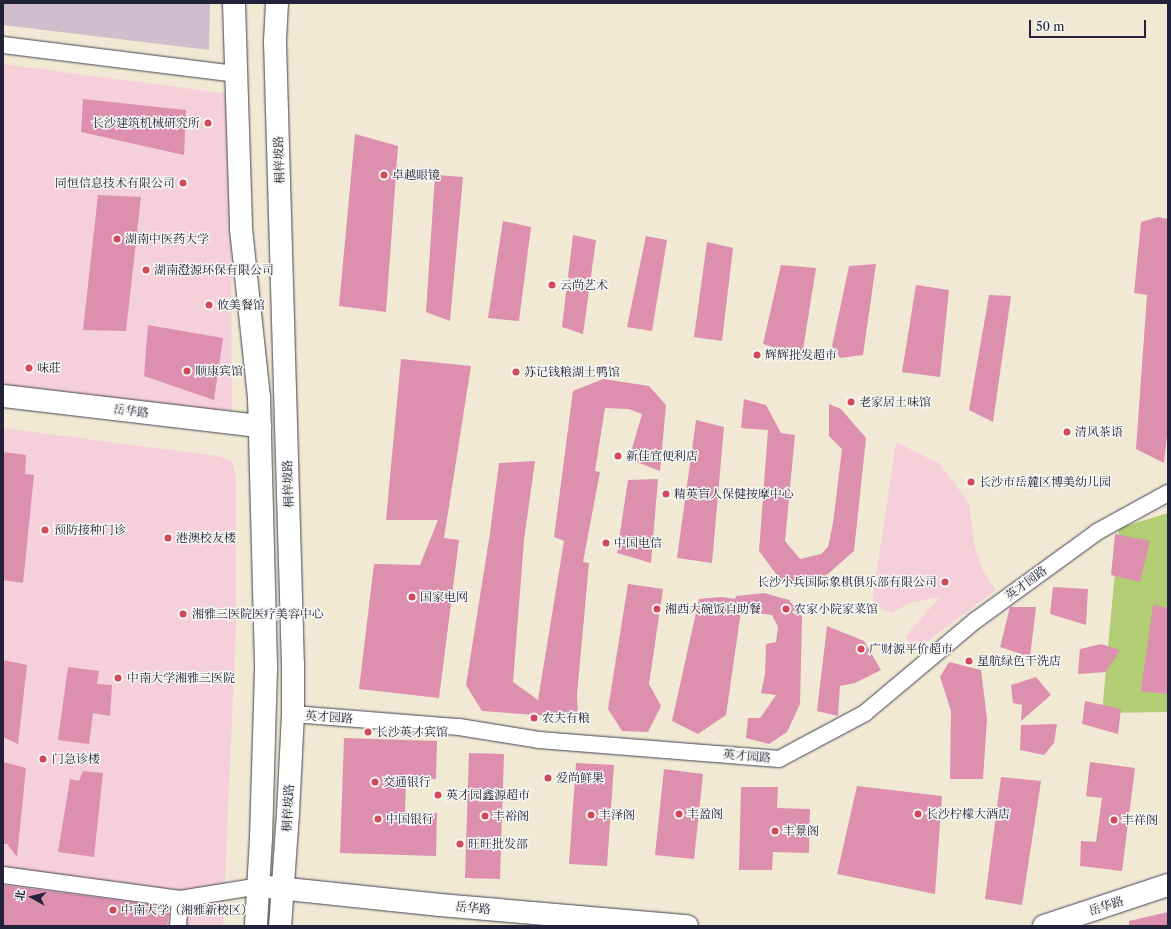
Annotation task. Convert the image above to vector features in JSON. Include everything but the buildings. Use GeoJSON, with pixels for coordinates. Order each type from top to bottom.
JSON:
{"type":"FeatureCollection","features":[{"type":"Feature","properties":{"kind":"main road"},"geometry":{"type":"LineString","coordinates":[[234,3],[241,229],[259,397],[266,670],[259,886],[256,926]]}},
{"type":"Feature","properties":{"kind":"main road"},"geometry":{"type":"LineString","coordinates":[[237,74],[240,3]]}},
{"type":"Feature","properties":{"kind":"main road","name":"桐梓坡路"},"geometry":{"type":"LineString","coordinates":[[274,3],[292,624],[293,714],[280,926]]}},
{"type":"Feature","properties":{"kind":"main road","name":"桐梓坡路"},"geometry":{"type":"LineString","coordinates":[[275,42],[277,3]]}},
{"type":"Feature","properties":{"kind":"main road","name":"岳华路"},"geometry":{"type":"LineString","coordinates":[[3,396],[260,426]]}},
{"type":"Feature","properties":{"kind":"main road","name":"岳华路"},"geometry":{"type":"LineString","coordinates":[[1044,926],[1168,885]]}},
{"type":"Feature","properties":{"kind":"main road","name":"岳华路"},"geometry":{"type":"LineString","coordinates":[[259,886],[440,905],[687,926]]}},
{"type":"Feature","properties":{"kind":"street"},"geometry":{"type":"LineString","coordinates":[[3,44],[237,74]]}},
{"type":"Feature","properties":{"kind":"street","name":"英才园路"},"geometry":{"type":"LineString","coordinates":[[293,714],[459,727],[539,740],[779,758],[865,713],[976,620],[1091,536],[1168,493]]}},
{"type":"Feature","properties":{"kind":"street"},"geometry":{"type":"LineString","coordinates":[[3,875],[180,899],[259,886]]}},
{"type":"Feature","properties":{"kind":"street"},"geometry":{"type":"LineString","coordinates":[[178,926],[180,899]]}},
{"type":"Feature","properties":{"kind":"shaded area"},"geometry":{"type":"Polygon","coordinates":[[[3,3],[210,3],[209,50],[3,25],[3,3]]]}},
{"type":"Feature","properties":{"kind":"shaded area","name":"湖南中医药大学"},"geometry":{"type":"Polygon","coordinates":[[[3,64],[230,94],[232,418],[3,385],[3,64]]]}},
{"type":"Feature","properties":{"kind":"shaded area","name":"中南大学湘雅三医院"},"geometry":{"type":"Polygon","coordinates":[[[3,428],[217,456],[226,458],[232,462],[236,478],[236,626],[223,926],[3,926],[3,428]]]}},
{"type":"Feature","properties":{"kind":"shaded area"},"geometry":{"type":"Polygon","coordinates":[[[896,442],[940,464],[969,503],[975,549],[983,571],[996,590],[914,651],[905,637],[940,597],[912,602],[891,613],[872,604],[896,442]]]}},
{"type":"Feature","properties":{"kind":"green space"},"geometry":{"type":"Polygon","coordinates":[[[1168,513],[1168,712],[1102,713],[1119,528],[1168,513]]]}},
{"type":"Feature","properties":{"kind":"place","name":"长沙建筑机械研究所"},"geometry":{"type":"Point","coordinates":[208,123]}},
{"type":"Feature","properties":{"kind":"place","name":"卓越眼镜"},"geometry":{"type":"Point","coordinates":[384,175]}},
{"type":"Feature","properties":{"kind":"place","name":"同恒信息技术有限公司"},"geometry":{"type":"Point","coordinates":[183,183]}},
{"type":"Feature","properties":{"kind":"place","name":"湖南中医药大学"},"geometry":{"type":"Point","coordinates":[117,239]}},
{"type":"Feature","properties":{"kind":"place","name":"湖南澄源环保有限公司"},"geometry":{"type":"Point","coordinates":[146,270]}},
{"type":"Feature","properties":{"kind":"place","name":"云尚艺术"},"geometry":{"type":"Point","coordinates":[552,285]}},
{"type":"Feature","properties":{"kind":"place","name":"攸美餐馆"},"geometry":{"type":"Point","coordinates":[209,305]}},
{"type":"Feature","properties":{"kind":"place","name":"辉辉批发超市"},"geometry":{"type":"Point","coordinates":[757,355]}},
{"type":"Feature","properties":{"kind":"place","name":"味莊"},"geometry":{"type":"Point","coordinates":[29,368]}},
{"type":"Feature","properties":{"kind":"place","name":"顺康宾馆"},"geometry":{"type":"Point","coordinates":[187,371]}},
{"type":"Feature","properties":{"kind":"place","name":"苏记钱粮湖土鸭馆"},"geometry":{"type":"Point","coordinates":[516,372]}},
{"type":"Feature","properties":{"kind":"place","name":"老家居土味馆"},"geometry":{"type":"Point","coordinates":[851,402]}},
{"type":"Feature","properties":{"kind":"place","name":"清风茶语"},"geometry":{"type":"Point","coordinates":[1067,432]}},
{"type":"Feature","properties":{"kind":"place","name":"新佳宜便利店"},"geometry":{"type":"Point","coordinates":[618,456]}},
{"type":"Feature","properties":{"kind":"place","name":"长沙市岳麓区博美幼儿园"},"geometry":{"type":"Point","coordinates":[971,482]}},
{"type":"Feature","properties":{"kind":"place","name":"精英盲人保健按摩中心"},"geometry":{"type":"Point","coordinates":[666,494]}},
{"type":"Feature","properties":{"kind":"place","name":"预防接种门诊"},"geometry":{"type":"Point","coordinates":[45,530]}},
{"type":"Feature","properties":{"kind":"place","name":"港澳校友楼"},"geometry":{"type":"Point","coordinates":[168,538]}},
{"type":"Feature","properties":{"kind":"place","name":"中国电信"},"geometry":{"type":"Point","coordinates":[606,543]}},
{"type":"Feature","properties":{"kind":"place","name":"长沙小兵国际象棋俱乐部有限公司"},"geometry":{"type":"Point","coordinates":[945,582]}},
{"type":"Feature","properties":{"kind":"place","name":"国家电网"},"geometry":{"type":"Point","coordinates":[412,597]}},
{"type":"Feature","properties":{"kind":"place","name":"湘西大碗饭自助餐"},"geometry":{"type":"Point","coordinates":[657,609]}},
{"type":"Feature","properties":{"kind":"place","name":"农家小院家菜馆"},"geometry":{"type":"Point","coordinates":[786,609]}},
{"type":"Feature","properties":{"kind":"place","name":"湘雅三医院医疗美容中心"},"geometry":{"type":"Point","coordinates":[183,614]}},
{"type":"Feature","properties":{"kind":"place","name":"广财源平价超市"},"geometry":{"type":"Point","coordinates":[861,649]}},
{"type":"Feature","properties":{"kind":"place","name":"星航绿色干洗店"},"geometry":{"type":"Point","coordinates":[969,661]}},
{"type":"Feature","properties":{"kind":"place","name":"中南大学湘雅三医院"},"geometry":{"type":"Point","coordinates":[118,678]}},
{"type":"Feature","properties":{"kind":"place","name":"农夫有粮"},"geometry":{"type":"Point","coordinates":[534,718]}},
{"type":"Feature","properties":{"kind":"place","name":"长沙英才宾馆"},"geometry":{"type":"Point","coordinates":[368,732]}},
{"type":"Feature","properties":{"kind":"place","name":"门急诊楼"},"geometry":{"type":"Point","coordinates":[43,759]}},
{"type":"Feature","properties":{"kind":"place","name":"爱尚鲜果"},"geometry":{"type":"Point","coordinates":[548,778]}},
{"type":"Feature","properties":{"kind":"place","name":"交通银行"},"geometry":{"type":"Point","coordinates":[375,782]}},
{"type":"Feature","properties":{"kind":"place","name":"英才园鑫源超市"},"geometry":{"type":"Point","coordinates":[438,795]}},
{"type":"Feature","properties":{"kind":"place","name":"丰盈阁"},"geometry":{"type":"Point","coordinates":[679,814]}},
{"type":"Feature","properties":{"kind":"place","name":"长沙柠檬大酒店"},"geometry":{"type":"Point","coordinates":[918,814]}},
{"type":"Feature","properties":{"kind":"place","name":"丰泽阁"},"geometry":{"type":"Point","coordinates":[591,815]}},
{"type":"Feature","properties":{"kind":"place","name":"丰裕阁"},"geometry":{"type":"Point","coordinates":[485,816]}},
{"type":"Feature","properties":{"kind":"place","name":"中国银行"},"geometry":{"type":"Point","coordinates":[378,819]}},
{"type":"Feature","properties":{"kind":"place","name":"丰祥阁"},"geometry":{"type":"Point","coordinates":[1114,820]}},
{"type":"Feature","properties":{"kind":"place","name":"丰景阁"},"geometry":{"type":"Point","coordinates":[775,831]}},
{"type":"Feature","properties":{"kind":"place","name":"旺旺批发部"},"geometry":{"type":"Point","coordinates":[460,844]}},
{"type":"Feature","properties":{"kind":"place","name":"中南大学（湘雅新校区）"},"geometry":{"type":"Point","coordinates":[113,910]}}]}
